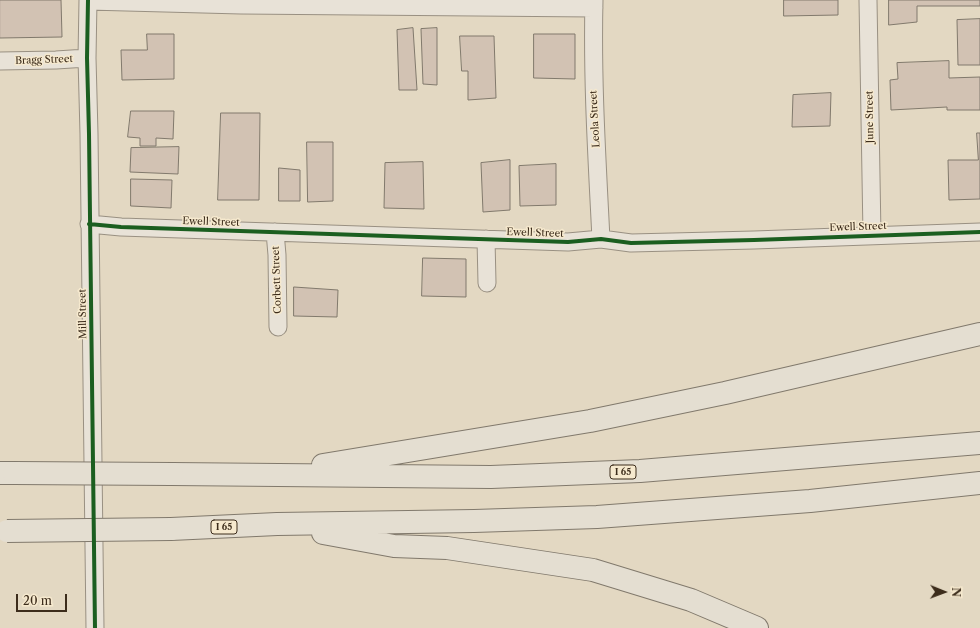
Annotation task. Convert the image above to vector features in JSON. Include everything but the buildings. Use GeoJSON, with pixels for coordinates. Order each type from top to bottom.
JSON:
{"type":"FeatureCollection","features":[{"type":"Feature","properties":{"kind":"highway"},"geometry":{"type":"LineString","coordinates":[[265,475],[590,421],[725,393],[980,334]]}},
{"type":"Feature","properties":{"kind":"highway","name":"I 65"},"geometry":{"type":"LineString","coordinates":[[7,473],[491,477],[640,471],[980,442]]}},
{"type":"Feature","properties":{"kind":"highway","name":"I 65"},"geometry":{"type":"LineString","coordinates":[[4,531],[171,529],[277,524],[474,521],[597,517],[810,501],[980,483]]}},
{"type":"Feature","properties":{"kind":"highway"},"geometry":{"type":"LineString","coordinates":[[277,524],[394,546],[447,548],[593,570],[691,600],[757,628]]}},
{"type":"Feature","properties":{"kind":"street","name":"June Street"},"geometry":{"type":"LineString","coordinates":[[868,0],[872,235]]}},
{"type":"Feature","properties":{"kind":"street"},"geometry":{"type":"LineString","coordinates":[[88,1],[241,5],[594,4]]}},
{"type":"Feature","properties":{"kind":"street","name":"Mill Street"},"geometry":{"type":"LineString","coordinates":[[88,1],[87,58],[95,628]]}},
{"type":"Feature","properties":{"kind":"street","name":"Leola Street"},"geometry":{"type":"LineString","coordinates":[[594,4],[594,94],[601,239]]}},
{"type":"Feature","properties":{"kind":"street","name":"Bragg Street"},"geometry":{"type":"LineString","coordinates":[[0,61],[87,58]]}},
{"type":"Feature","properties":{"kind":"street","name":"Ewell Street"},"geometry":{"type":"LineString","coordinates":[[89,224],[121,227],[486,240],[568,242],[601,239],[630,243],[980,232]]}},
{"type":"Feature","properties":{"kind":"street","name":"Corbett Street"},"geometry":{"type":"LineString","coordinates":[[275,232],[277,255],[278,327]]}},
{"type":"Feature","properties":{"kind":"street"},"geometry":{"type":"LineString","coordinates":[[486,240],[487,283]]}},
{"type":"Feature","properties":{"kind":"cycle path"},"geometry":{"type":"LineString","coordinates":[[88,0],[87,58],[95,628]]}},
{"type":"Feature","properties":{"kind":"cycle path"},"geometry":{"type":"LineString","coordinates":[[89,224],[121,227],[568,242],[601,239],[631,243],[980,232]]}}]}
